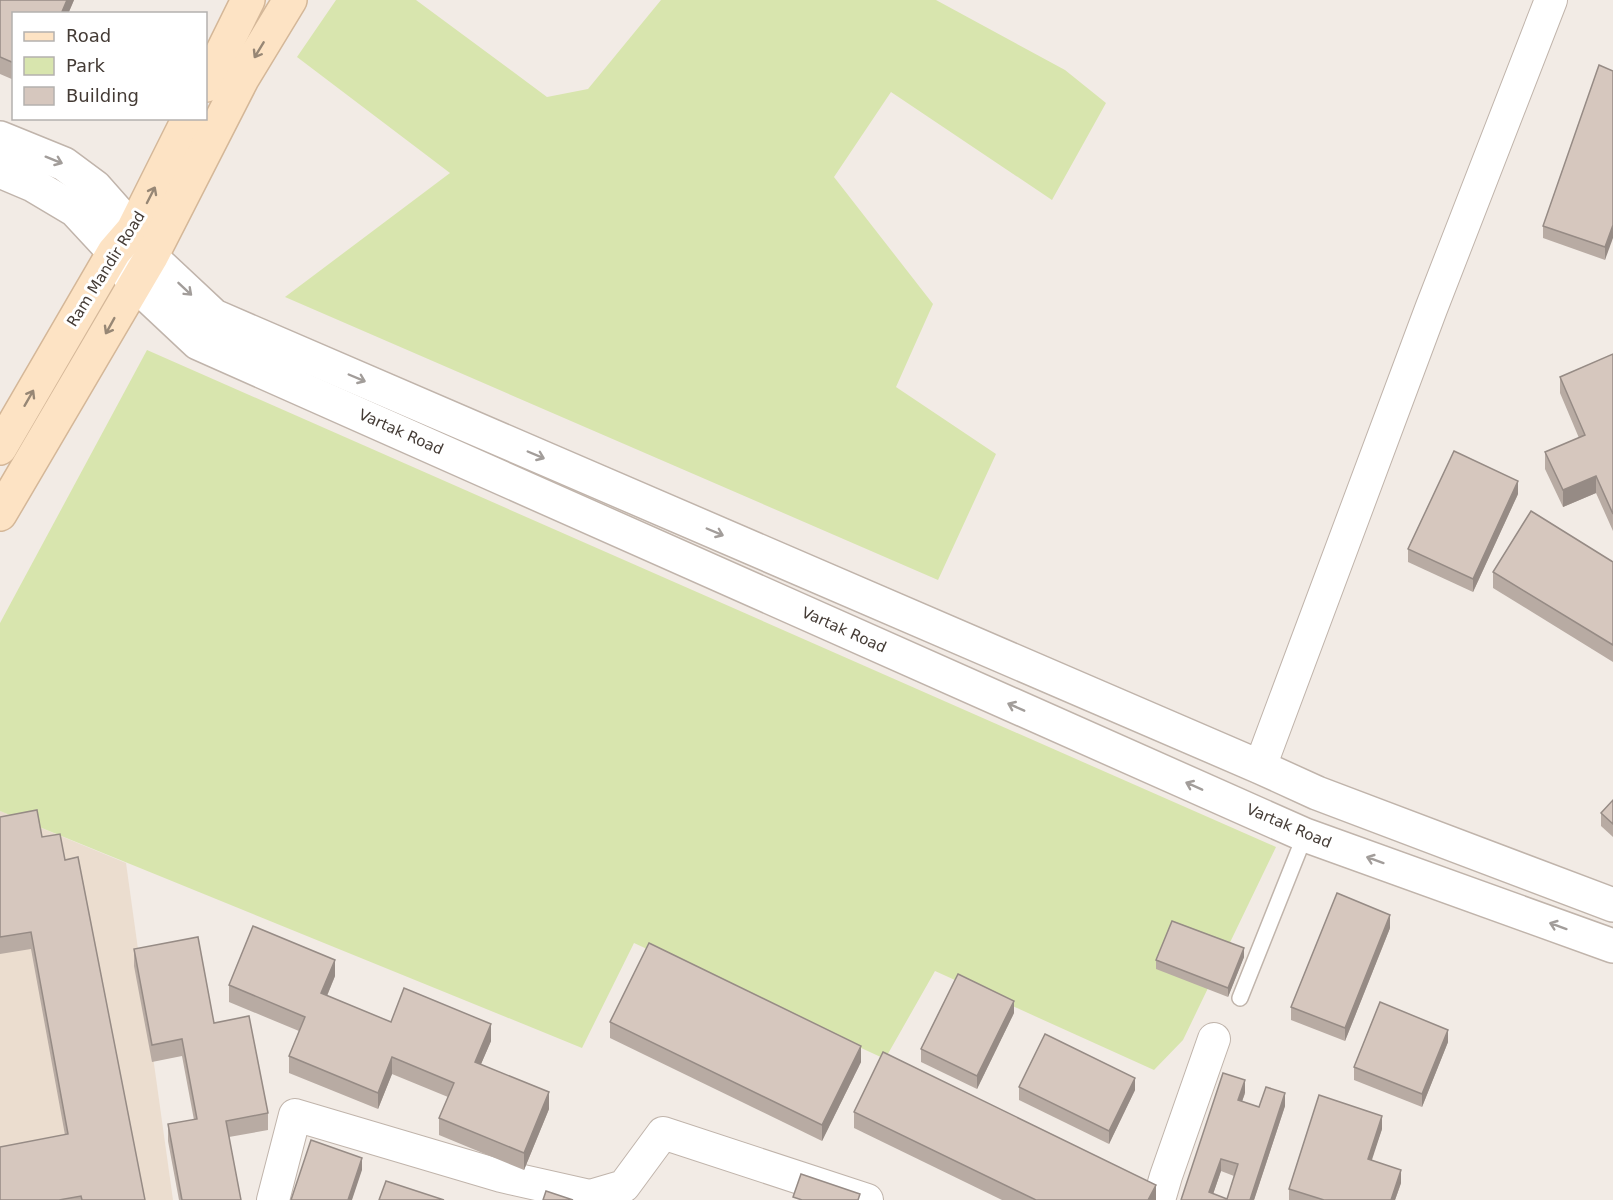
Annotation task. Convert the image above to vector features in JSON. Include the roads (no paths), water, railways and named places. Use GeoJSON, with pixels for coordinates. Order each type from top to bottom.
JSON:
{"type":"FeatureCollection","features":[{"type":"Feature","properties":{"kind":"main road"},"geometry":{"type":"LineString","coordinates":[[207,84],[248,0]]}},
{"type":"Feature","properties":{"kind":"main road"},"geometry":{"type":"LineString","coordinates":[[0,514],[81,379],[142,270],[242,79],[290,0]]}},
{"type":"Feature","properties":{"kind":"main road","name":"Ram Mandir Road"},"geometry":{"type":"LineString","coordinates":[[0,448],[124,241],[188,120]]}},
{"type":"Feature","properties":{"kind":"street"},"geometry":{"type":"LineString","coordinates":[[1260,767],[1431,309],[1551,0]]}},
{"type":"Feature","properties":{"kind":"street"},"geometry":{"type":"LineString","coordinates":[[0,138],[64,164],[95,187],[124,241]]}},
{"type":"Feature","properties":{"kind":"street"},"geometry":{"type":"LineString","coordinates":[[0,171],[33,185],[124,241]]}},
{"type":"Feature","properties":{"kind":"street","name":"Vartak Road"},"geometry":{"type":"LineString","coordinates":[[124,241],[142,270],[198,343],[1305,835],[1613,946]]}},
{"type":"Feature","properties":{"kind":"street","name":"Vartak Road"},"geometry":{"type":"LineString","coordinates":[[142,270],[214,316],[1317,793],[1613,905]]}},
{"type":"Feature","properties":{"kind":"street"},"geometry":{"type":"LineString","coordinates":[[1159,1200],[1214,1039]]}},
{"type":"Feature","properties":{"kind":"street"},"geometry":{"type":"LineString","coordinates":[[273,1200],[296,1115],[501,1176],[590,1196],[624,1186],[663,1133],[867,1200]]}},
{"type":"Feature","properties":{"kind":"lane"},"geometry":{"type":"LineString","coordinates":[[1240,998],[1305,835]]}}]}
